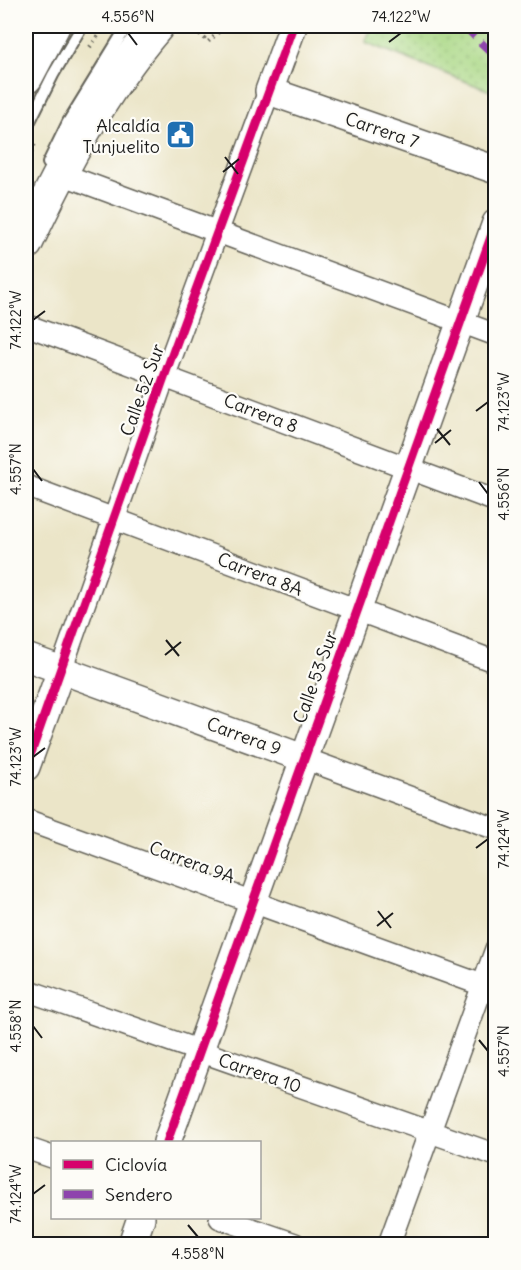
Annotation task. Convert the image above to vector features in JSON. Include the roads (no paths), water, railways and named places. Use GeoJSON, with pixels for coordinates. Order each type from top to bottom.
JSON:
{"type":"FeatureCollection","features":[{"type":"Feature","properties":{"kind":"main road"},"geometry":{"type":"LineString","coordinates":[[26,77],[53,26]]}},
{"type":"Feature","properties":{"kind":"main road"},"geometry":{"type":"LineString","coordinates":[[26,243],[52,172],[122,71],[157,26]]}},
{"type":"Feature","properties":{"kind":"street","name":"Calle 52 Sur"},"geometry":{"type":"LineString","coordinates":[[26,767],[164,377],[293,26]]}},
{"type":"Feature","properties":{"kind":"street","name":"Carrera 7"},"geometry":{"type":"LineString","coordinates":[[269,91],[495,170]]}},
{"type":"Feature","properties":{"kind":"street"},"geometry":{"type":"LineString","coordinates":[[52,172],[495,335]]}},
{"type":"Feature","properties":{"kind":"street","name":"Calle 53 Sur"},"geometry":{"type":"LineString","coordinates":[[168,1141],[495,223]]}},
{"type":"Feature","properties":{"kind":"street","name":"Carrera 8"},"geometry":{"type":"LineString","coordinates":[[26,326],[495,501]]}},
{"type":"Feature","properties":{"kind":"street","name":"Carrera 8A"},"geometry":{"type":"LineString","coordinates":[[26,486],[495,662]]}},
{"type":"Feature","properties":{"kind":"street","name":"Carrera 9"},"geometry":{"type":"LineString","coordinates":[[26,657],[495,829]]}},
{"type":"Feature","properties":{"kind":"street","name":"Carrera 9A"},"geometry":{"type":"LineString","coordinates":[[26,820],[489,987]]}},
{"type":"Feature","properties":{"kind":"street"},"geometry":{"type":"LineString","coordinates":[[388,1245],[429,1132],[489,987],[495,949]]}},
{"type":"Feature","properties":{"kind":"street","name":"Carrera 10"},"geometry":{"type":"LineString","coordinates":[[26,990],[495,1155]]}},
{"type":"Feature","properties":{"kind":"street"},"geometry":{"type":"LineString","coordinates":[[26,1148],[51,1158]]}},
{"type":"Feature","properties":{"kind":"street"},"geometry":{"type":"LineString","coordinates":[[132,1245],[141,1219]]}},
{"type":"Feature","properties":{"kind":"street"},"geometry":{"type":"LineString","coordinates":[[223,1219],[295,1245]]}},
{"type":"Feature","properties":{"kind":"lane"},"geometry":{"type":"LineString","coordinates":[[26,129],[62,59],[82,26]]}},
{"type":"Feature","properties":{"kind":"lane"},"geometry":{"type":"LineString","coordinates":[[52,172],[68,122],[127,26]]}},
{"type":"Feature","properties":{"kind":"place","name":"Alcaldía Tunjuelito"},"geometry":{"type":"Point","coordinates":[181,135]}}]}
